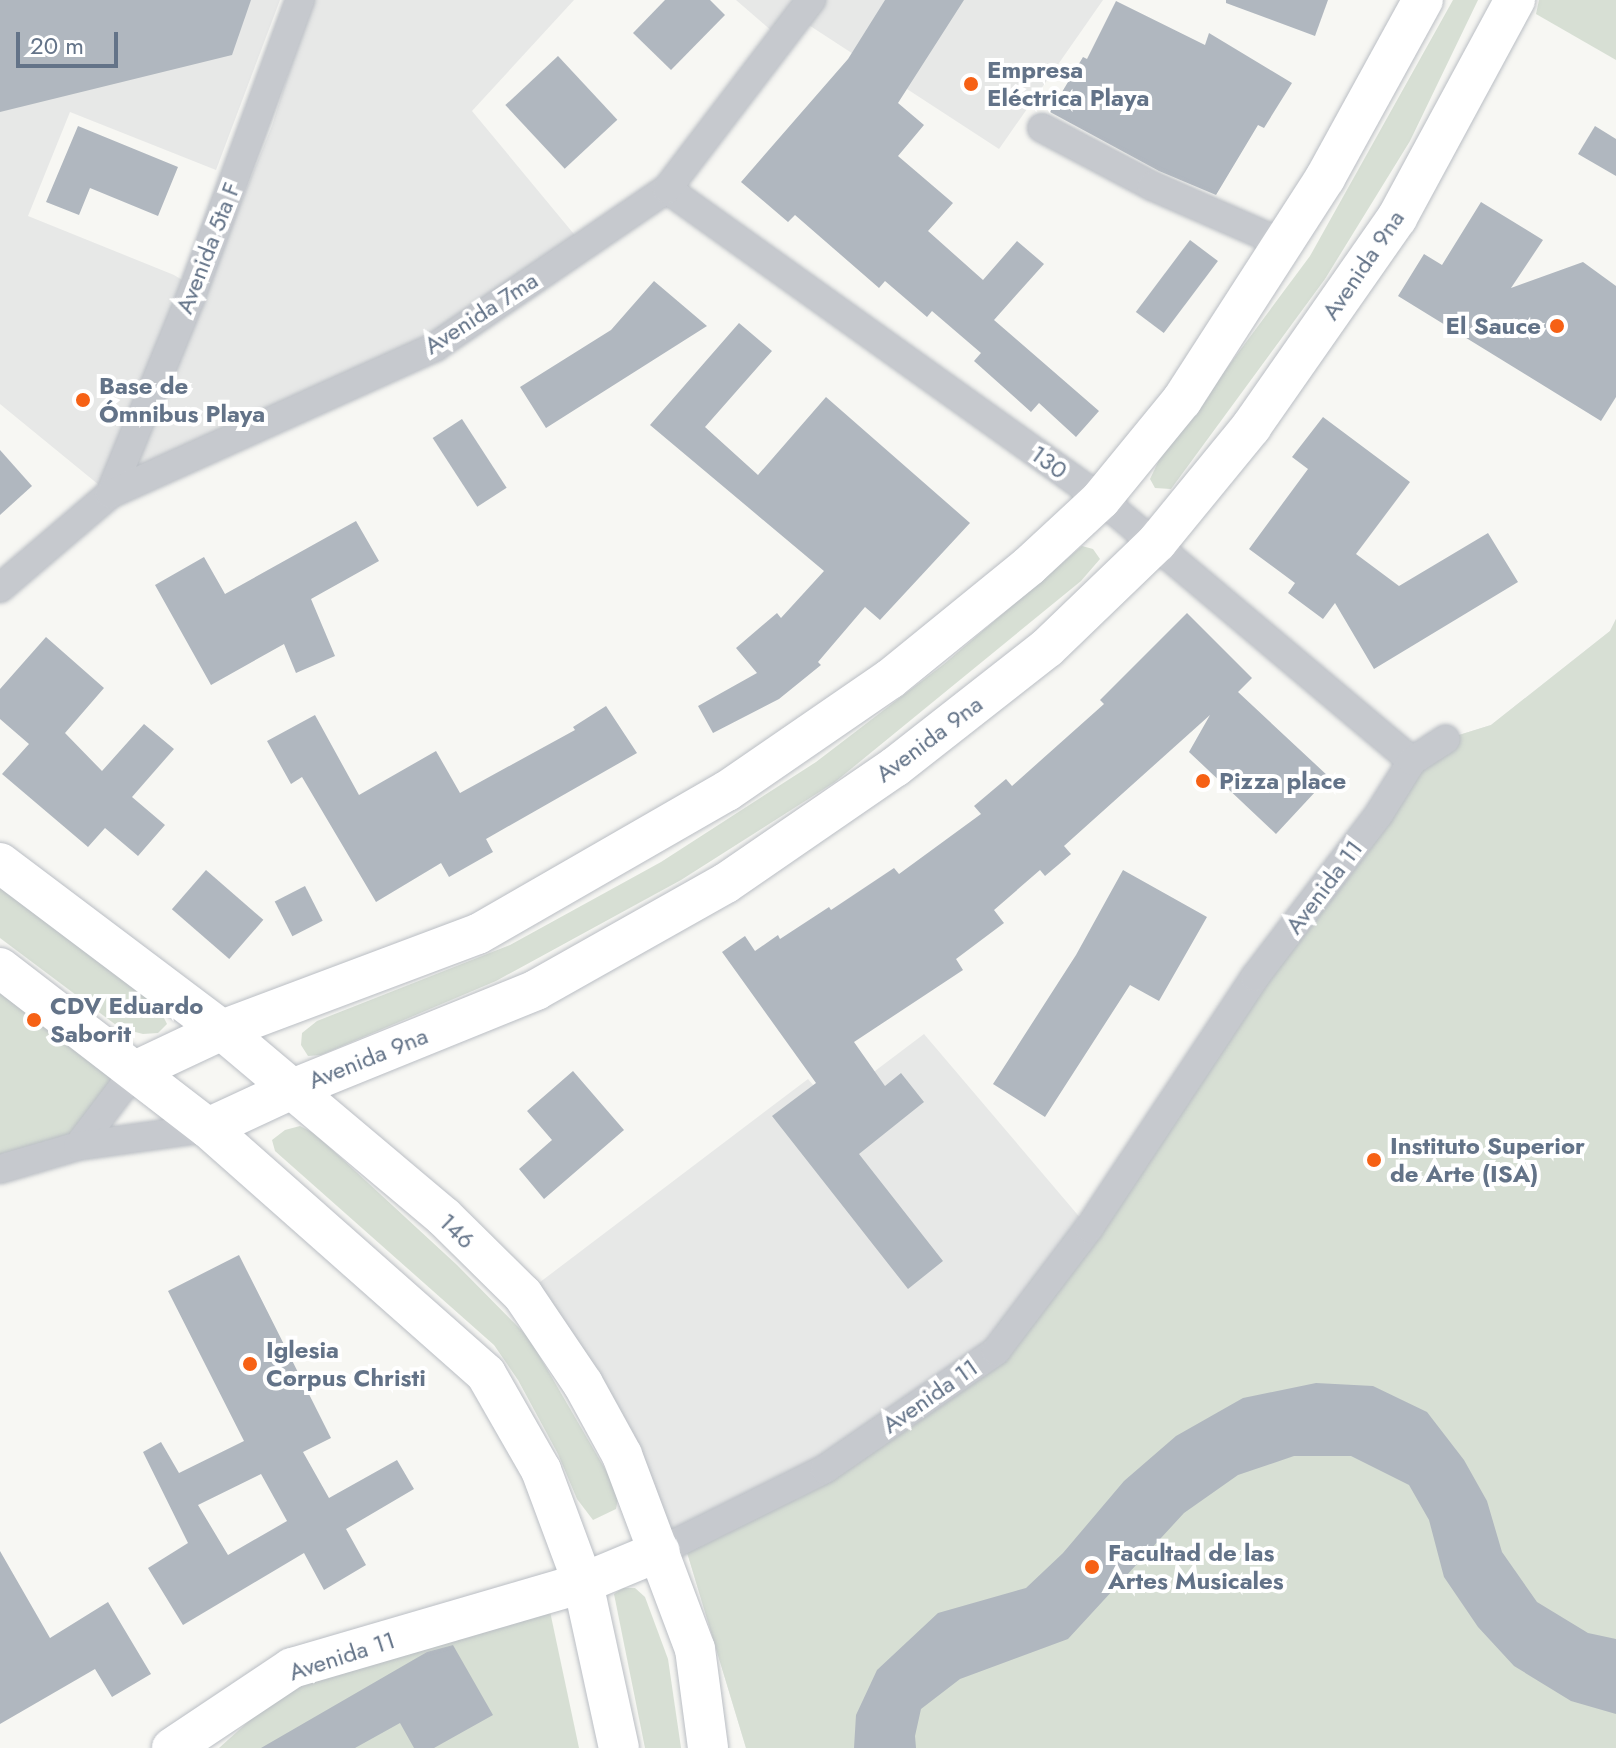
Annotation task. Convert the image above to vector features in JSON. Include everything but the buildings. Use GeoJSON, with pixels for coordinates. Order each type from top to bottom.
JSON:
{"type":"FeatureCollection","features":[{"type":"Feature","properties":{"kind":"main road"},"geometry":{"type":"LineString","coordinates":[[135,1071],[222,1030],[478,934],[727,791],[890,679],[1029,566],[1101,499],[1182,400],[1325,178],[1423,0]]}},
{"type":"Feature","properties":{"kind":"main road","name":"Avenida 9na"},"geometry":{"type":"LineString","coordinates":[[208,1128],[290,1090],[536,990],[726,883],[895,767],[1024,666],[1157,542],[1251,427],[1397,218],[1515,0]]}},
{"type":"Feature","properties":{"kind":"main road","name":"146"},"geometry":{"type":"LineString","coordinates":[[0,863],[222,1030],[444,1217],[523,1295],[583,1384],[622,1455],[695,1649],[708,1748]]}},
{"type":"Feature","properties":{"kind":"main road"},"geometry":{"type":"LineString","coordinates":[[0,968],[208,1128],[486,1374],[541,1470],[583,1583],[619,1748]]}},
{"type":"Feature","properties":{"kind":"main road","name":"Avenida 11"},"geometry":{"type":"LineString","coordinates":[[172,1748],[292,1668],[583,1583],[660,1551]]}},
{"type":"Feature","properties":{"kind":"street","name":"Avenida 5ta F"},"geometry":{"type":"LineString","coordinates":[[110,494],[190,299],[300,0]]}},
{"type":"Feature","properties":{"kind":"street","name":"Avenida 7ma"},"geometry":{"type":"LineString","coordinates":[[0,588],[110,494],[435,347],[667,189],[811,0]]}},
{"type":"Feature","properties":{"kind":"street"},"geometry":{"type":"LineString","coordinates":[[1042,128],[1152,186],[1282,243]]}},
{"type":"Feature","properties":{"kind":"street","name":"130"},"geometry":{"type":"LineString","coordinates":[[667,189],[1101,499],[1157,542],[1412,761]]}},
{"type":"Feature","properties":{"kind":"street","name":"Avenida 11"},"geometry":{"type":"LineString","coordinates":[[660,1551],[825,1469],[996,1351],[1089,1228],[1255,977],[1379,814],[1412,761],[1446,739]]}},
{"type":"Feature","properties":{"kind":"street"},"geometry":{"type":"LineString","coordinates":[[78,1146],[135,1071]]}},
{"type":"Feature","properties":{"kind":"street","name":"Avenida 9na"},"geometry":{"type":"LineString","coordinates":[[0,1169],[78,1146],[208,1128]]}},
{"type":"Feature","properties":{"kind":"shaded area"},"geometry":{"type":"Polygon","coordinates":[[[0,0],[280,0],[216,170],[70,112],[28,216],[174,275],[204,293],[272,126],[311,0],[574,0],[472,111],[583,245],[435,347],[110,494],[0,404],[0,0]]]}},
{"type":"Feature","properties":{"kind":"shaded area","name":"Empresa Eléctrica Playa"},"geometry":{"type":"Polygon","coordinates":[[[736,0],[1103,0],[999,149],[798,18],[781,39],[736,0]]]}},
{"type":"Feature","properties":{"kind":"shaded area"},"geometry":{"type":"Polygon","coordinates":[[[1453,0],[1478,0],[1410,141],[1325,279],[1171,489],[1155,488],[1150,479],[1160,458],[1310,256],[1453,0]]]}},
{"type":"Feature","properties":{"kind":"shaded area"},"geometry":{"type":"Polygon","coordinates":[[[1539,0],[1616,0],[1616,60],[1536,14],[1539,0]]]}},
{"type":"Feature","properties":{"kind":"shaded area"},"geometry":{"type":"Polygon","coordinates":[[[1082,546],[1093,549],[1100,559],[1081,581],[835,782],[681,880],[496,981],[321,1055],[308,1056],[301,1045],[302,1033],[317,1021],[510,945],[661,862],[816,762],[944,664],[1082,546]]]}},
{"type":"Feature","properties":{"kind":"shaded area","name":"Instituto Superior de Arte (ISA)"},"geometry":{"type":"Polygon","coordinates":[[[1616,619],[1616,1748],[746,1748],[686,1549],[660,1551],[523,1295],[808,1079],[830,1105],[924,1034],[1088,1227],[1446,739],[1491,725],[1610,631],[1616,619]]]}},
{"type":"Feature","properties":{"kind":"shaded area","name":"Instituto Superior de Arte (ISA)"},"geometry":{"type":"Polygon","coordinates":[[[1616,619],[1616,1748],[746,1748],[686,1549],[996,1351],[1177,1092],[1446,739],[1491,725],[1610,631],[1616,619]]]}},
{"type":"Feature","properties":{"kind":"shaded area"},"geometry":{"type":"Polygon","coordinates":[[[0,887],[158,1006],[167,1024],[158,1033],[143,1034],[120,1028],[0,938],[0,887]]]}},
{"type":"Feature","properties":{"kind":"shaded area","name":"CDV Eduardo Saborit"},"geometry":{"type":"Polygon","coordinates":[[[0,968],[135,1071],[78,1146],[0,1169],[0,968]]]}},
{"type":"Feature","properties":{"kind":"shaded area"},"geometry":{"type":"Polygon","coordinates":[[[300,1126],[314,1133],[457,1265],[529,1338],[619,1493],[616,1509],[593,1520],[577,1499],[558,1454],[518,1380],[494,1345],[275,1151],[272,1140],[285,1130],[300,1126]]]}},
{"type":"Feature","properties":{"kind":"shaded area"},"geometry":{"type":"Polygon","coordinates":[[[623,1588],[635,1588],[645,1597],[668,1659],[681,1748],[645,1748],[614,1594],[623,1588]]]}},
{"type":"Feature","properties":{"kind":"shaded area"},"geometry":{"type":"Polygon","coordinates":[[[548,1602],[579,1748],[219,1748],[287,1687],[548,1602]]]}},
{"type":"Feature","properties":{"kind":"place","name":"Empresa Eléctrica Playa"},"geometry":{"type":"Point","coordinates":[971,84]}},
{"type":"Feature","properties":{"kind":"place","name":"El Sauce"},"geometry":{"type":"Point","coordinates":[1557,326]}},
{"type":"Feature","properties":{"kind":"place","name":"Base de Ómnibus Playa"},"geometry":{"type":"Point","coordinates":[83,400]}},
{"type":"Feature","properties":{"kind":"place","name":"Pizza place"},"geometry":{"type":"Point","coordinates":[1203,781]}},
{"type":"Feature","properties":{"kind":"place","name":"CDV Eduardo Saborit"},"geometry":{"type":"Point","coordinates":[34,1020]}},
{"type":"Feature","properties":{"kind":"place","name":"Instituto Superior de Arte (ISA)"},"geometry":{"type":"Point","coordinates":[1374,1160]}},
{"type":"Feature","properties":{"kind":"place","name":"Iglesia Corpus Christi"},"geometry":{"type":"Point","coordinates":[250,1364]}},
{"type":"Feature","properties":{"kind":"place","name":"Facultad de las Artes Musicales"},"geometry":{"type":"Point","coordinates":[1092,1567]}}]}
